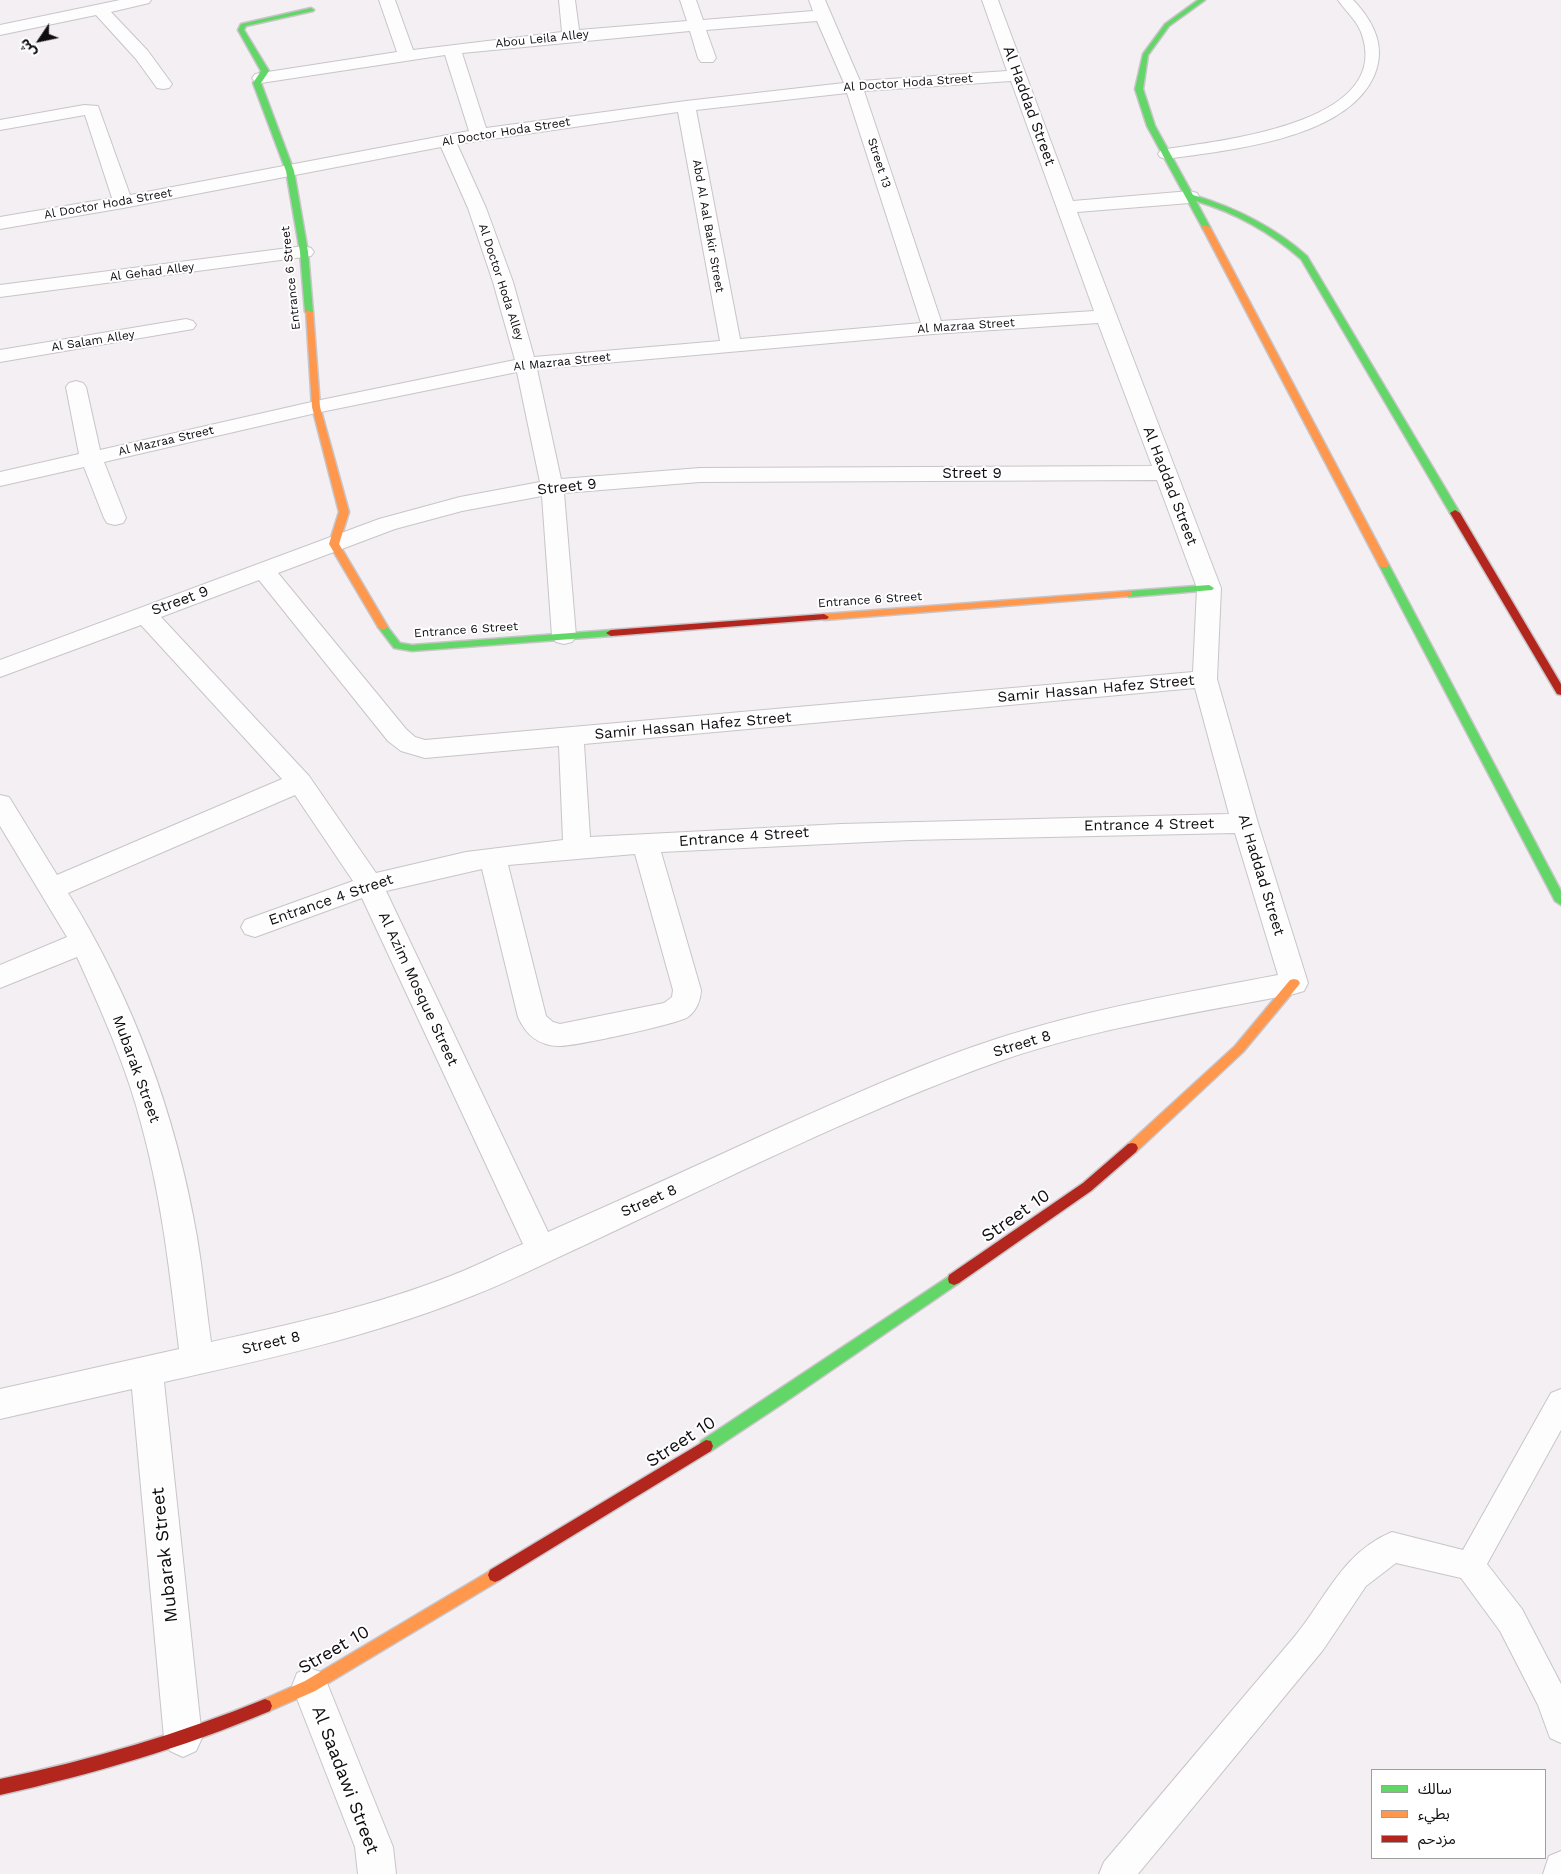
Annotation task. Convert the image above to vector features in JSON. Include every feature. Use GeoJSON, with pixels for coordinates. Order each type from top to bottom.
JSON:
{"type":"FeatureCollection","features":[{"type":"Feature","properties":{"kind":"street"},"geometry":{"type":"LineString","coordinates":[[58,0],[72,15]]}},
{"type":"Feature","properties":{"kind":"street"},"geometry":{"type":"LineString","coordinates":[[0,30],[143,0]]}},
{"type":"Feature","properties":{"kind":"street"},"geometry":{"type":"LineString","coordinates":[[388,0],[407,56]]}},
{"type":"Feature","properties":{"kind":"street"},"geometry":{"type":"LineString","coordinates":[[567,0],[571,36]]}},
{"type":"Feature","properties":{"kind":"street"},"geometry":{"type":"LineString","coordinates":[[688,0],[707,58]]}},
{"type":"Feature","properties":{"kind":"street","name":"Al Haddad Street"},"geometry":{"type":"LineString","coordinates":[[990,0],[1164,472],[1209,588],[1205,679],[1245,823],[1294,983]]}},
{"type":"Feature","properties":{"kind":"street"},"geometry":{"type":"LineString","coordinates":[[1202,0],[1167,25],[1145,55],[1139,89],[1151,126],[1561,901]]}},
{"type":"Feature","properties":{"kind":"street","name":"Abou Leila Alley"},"geometry":{"type":"LineString","coordinates":[[261,78],[452,49],[696,24],[820,8]]}},
{"type":"Feature","properties":{"kind":"street","name":"Street 13"},"geometry":{"type":"LineString","coordinates":[[820,8],[854,87],[933,328]]}},
{"type":"Feature","properties":{"kind":"street"},"geometry":{"type":"LineString","coordinates":[[100,9],[142,54],[164,84]]}},
{"type":"Feature","properties":{"kind":"street","name":"Entrance 6 Street"},"geometry":{"type":"LineString","coordinates":[[311,10],[240,27],[265,71],[257,83],[290,171],[304,252],[316,406],[344,512],[342,526],[336,535],[334,544],[389,637],[397,646],[412,648],[1209,588]]}},
{"type":"Feature","properties":{"kind":"street"},"geometry":{"type":"LineString","coordinates":[[452,49],[479,134]]}},
{"type":"Feature","properties":{"kind":"street","name":"Al Doctor Hoda Street"},"geometry":{"type":"LineString","coordinates":[[0,223],[290,171],[479,134],[686,106],[854,87],[1018,75]]}},
{"type":"Feature","properties":{"kind":"street","name":"Abd Al Aal Bakir Street"},"geometry":{"type":"LineString","coordinates":[[686,106],[731,346]]}},
{"type":"Feature","properties":{"kind":"street"},"geometry":{"type":"LineString","coordinates":[[0,125],[92,110],[123,202]]}},
{"type":"Feature","properties":{"kind":"street","name":"Al Doctor Hoda Alley"},"geometry":{"type":"LineString","coordinates":[[447,141],[477,208],[503,282],[526,364],[552,488],[564,636]]}},
{"type":"Feature","properties":{"kind":"street"},"geometry":{"type":"LineString","coordinates":[[1066,207],[1190,197],[1222,206],[1258,221],[1276,232],[1304,258],[1561,692]]}},
{"type":"Feature","properties":{"kind":"street","name":"Al Gehad Alley"},"geometry":{"type":"LineString","coordinates":[[0,291],[304,252]]}},
{"type":"Feature","properties":{"kind":"street","name":"Al Mazraa Street"},"geometry":{"type":"LineString","coordinates":[[0,479],[316,406],[526,364],[933,328],[1106,316]]}},
{"type":"Feature","properties":{"kind":"street","name":"Al Salam Alley"},"geometry":{"type":"LineString","coordinates":[[0,356],[186,325]]}},
{"type":"Feature","properties":{"kind":"street"},"geometry":{"type":"LineString","coordinates":[[76,387],[91,458],[115,518]]}},
{"type":"Feature","properties":{"kind":"street","name":"Street 9"},"geometry":{"type":"LineString","coordinates":[[0,669],[387,524],[460,504],[552,488],[700,476],[1164,472]]}},
{"type":"Feature","properties":{"kind":"street","name":"Samir Hassan Hafez Street"},"geometry":{"type":"LineString","coordinates":[[263,570],[404,742],[425,749],[1205,679]]}},
{"type":"Feature","properties":{"kind":"street","name":"Al Azim Mosque Street"},"geometry":{"type":"LineString","coordinates":[[144,614],[300,782],[350,853],[369,884],[540,1250]]}},
{"type":"Feature","properties":{"kind":"street"},"geometry":{"type":"LineString","coordinates":[[571,737],[577,848]]}},
{"type":"Feature","properties":{"kind":"street"},"geometry":{"type":"LineString","coordinates":[[53,888],[300,782]]}},
{"type":"Feature","properties":{"kind":"street","name":"Mubarak Street"},"geometry":{"type":"LineString","coordinates":[[0,804],[53,888],[84,942],[124,1029],[157,1127],[181,1236],[197,1360]]}},
{"type":"Feature","properties":{"kind":"street","name":"Entrance 4 Street"},"geometry":{"type":"LineString","coordinates":[[255,927],[369,884],[433,868],[493,858],[577,848],[840,832],[1245,823]]}},
{"type":"Feature","properties":{"kind":"street"},"geometry":{"type":"LineString","coordinates":[[493,858],[535,1025],[542,1030],[560,1035],[670,1013],[684,1004],[687,990],[645,844]]}},
{"type":"Feature","properties":{"kind":"street"},"geometry":{"type":"LineString","coordinates":[[0,977],[84,942]]}},
{"type":"Feature","properties":{"kind":"street","name":"Street 8"},"geometry":{"type":"LineString","coordinates":[[0,1404],[287,1340],[376,1316],[462,1286],[853,1108],[926,1077],[999,1050],[1073,1029],[1148,1011],[1294,983]]}},
{"type":"Feature","properties":{"kind":"street","name":"Street 10"},"geometry":{"type":"LineString","coordinates":[[0,1787],[143,1751],[226,1724],[310,1686],[665,1474],[780,1398],[1087,1187],[1179,1106],[1239,1049],[1294,983]]}},
{"type":"Feature","properties":{"kind":"street","name":"Mubarak Street"},"geometry":{"type":"LineString","coordinates":[[147,1371],[183,1738]]}},
{"type":"Feature","properties":{"kind":"street","name":"Al Saadawi Street"},"geometry":{"type":"LineString","coordinates":[[310,1686],[374,1847],[377,1874]]}},
{"type":"Feature","properties":{"kind":"lane"},"geometry":{"type":"LineString","coordinates":[[1166,154],[1259,139],[1286,132],[1318,119],[1348,100],[1361,87],[1370,72],[1373,56],[1372,40],[1365,24],[1345,0]]}},
{"type":"Feature","properties":{"kind":"lane"},"geometry":{"type":"LineString","coordinates":[[1470,1566],[1561,1402]]}},
{"type":"Feature","properties":{"kind":"lane"},"geometry":{"type":"LineString","coordinates":[[1116,1874],[1312,1639],[1355,1576],[1392,1547],[1470,1566],[1511,1620],[1552,1699],[1561,1727]]}},
{"type":"Feature","properties":{"kind":"lane"},"geometry":{"type":"LineString","coordinates":[[1560,1874],[1561,1868]]}},
{"type":"Feature","properties":{"kind":"traffic: fast"},"geometry":{"type":"LineString","coordinates":[[1202,0],[1167,25],[1145,55],[1139,89],[1151,126],[1206,227]]}},
{"type":"Feature","properties":{"kind":"traffic: fast"},"geometry":{"type":"LineString","coordinates":[[309,312],[304,252],[290,171],[257,83],[265,71],[241,30],[243,25],[311,10]]}},
{"type":"Feature","properties":{"kind":"traffic: fast"},"geometry":{"type":"LineString","coordinates":[[1190,197],[1222,207],[1251,220],[1278,237],[1304,258],[1455,513]]}},
{"type":"Feature","properties":{"kind":"traffic: fast"},"geometry":{"type":"LineString","coordinates":[[1384,565],[1561,901]]}},
{"type":"Feature","properties":{"kind":"traffic: fast"},"geometry":{"type":"LineString","coordinates":[[1129,594],[1209,588]]}},
{"type":"Feature","properties":{"kind":"traffic: fast"},"geometry":{"type":"LineString","coordinates":[[383,627],[397,646],[412,648],[611,633]]}},
{"type":"Feature","properties":{"kind":"traffic: fast"},"geometry":{"type":"LineString","coordinates":[[706,1446],[780,1398],[954,1279]]}},
{"type":"Feature","properties":{"kind":"traffic: slow"},"geometry":{"type":"LineString","coordinates":[[1206,227],[1384,565]]}},
{"type":"Feature","properties":{"kind":"traffic: slow"},"geometry":{"type":"LineString","coordinates":[[309,312],[316,407],[344,512],[334,544],[383,627]]}},
{"type":"Feature","properties":{"kind":"traffic: slow"},"geometry":{"type":"LineString","coordinates":[[824,617],[1129,594]]}},
{"type":"Feature","properties":{"kind":"traffic: slow"},"geometry":{"type":"LineString","coordinates":[[1132,1148],[1239,1049],[1294,983]]}},
{"type":"Feature","properties":{"kind":"traffic: slow"},"geometry":{"type":"LineString","coordinates":[[265,1706],[310,1686],[495,1575]]}},
{"type":"Feature","properties":{"kind":"traffic: jam"},"geometry":{"type":"LineString","coordinates":[[1455,513],[1561,692]]}},
{"type":"Feature","properties":{"kind":"traffic: jam"},"geometry":{"type":"LineString","coordinates":[[611,633],[824,617]]}},
{"type":"Feature","properties":{"kind":"traffic: jam"},"geometry":{"type":"LineString","coordinates":[[954,1279],[1087,1187],[1132,1148]]}},
{"type":"Feature","properties":{"kind":"traffic: jam"},"geometry":{"type":"LineString","coordinates":[[495,1575],[706,1446]]}},
{"type":"Feature","properties":{"kind":"traffic: jam"},"geometry":{"type":"LineString","coordinates":[[0,1787],[68,1772],[168,1743],[265,1706]]}}]}
